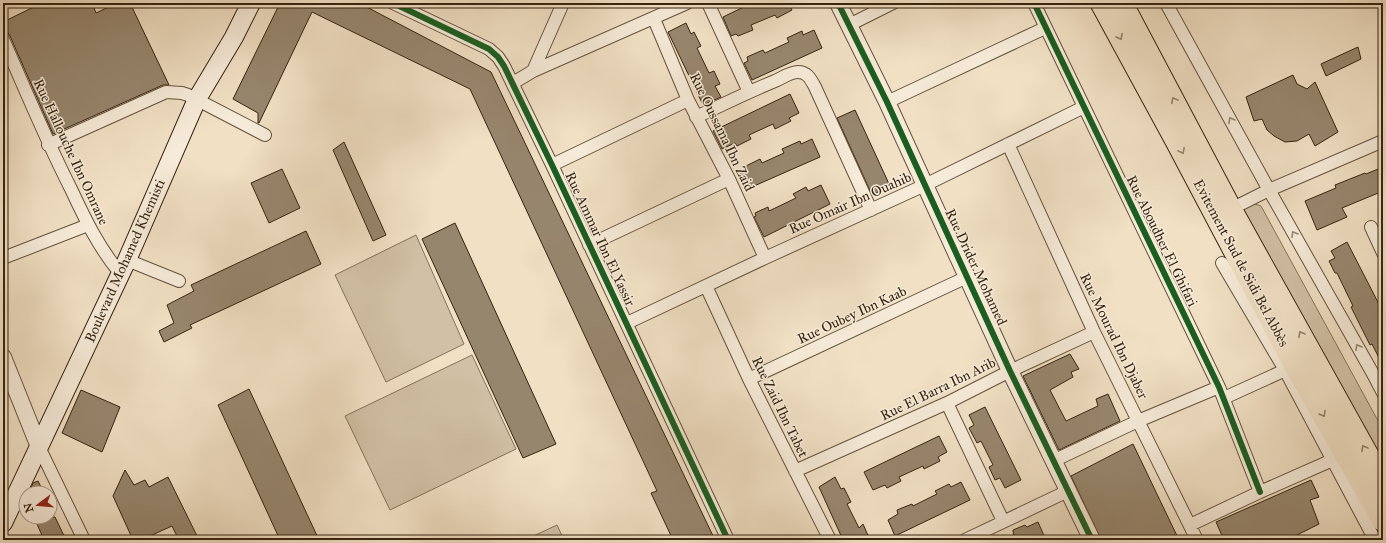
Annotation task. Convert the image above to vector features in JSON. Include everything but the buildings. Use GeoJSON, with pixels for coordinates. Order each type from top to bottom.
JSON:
{"type":"FeatureCollection","features":[{"type":"Feature","properties":{"kind":"highway","name":"Evitement Sud de Sidi Bel Abbès"},"geometry":{"type":"LineString","coordinates":[[1101,3],[1184,155],[1290,368],[1339,457],[1383,521]]}},
{"type":"Feature","properties":{"kind":"highway","name":"Evitement Sud de Sidi Bel Abbès"},"geometry":{"type":"LineString","coordinates":[[1122,3],[1231,209],[1383,482]]}},
{"type":"Feature","properties":{"kind":"main road","name":"Boulevard Mohamed Khemisti"},"geometry":{"type":"LineString","coordinates":[[3,523],[124,267],[197,99],[234,37],[251,3]]}},
{"type":"Feature","properties":{"kind":"street","name":"Rue Ammar Ibn El Yassir"},"geometry":{"type":"LineString","coordinates":[[393,3],[489,49],[498,57],[513,83],[728,540]]}},
{"type":"Feature","properties":{"kind":"street"},"geometry":{"type":"LineString","coordinates":[[533,71],[563,3]]}},
{"type":"Feature","properties":{"kind":"street"},"geometry":{"type":"LineString","coordinates":[[513,83],[533,71],[654,19],[687,3]]}},
{"type":"Feature","properties":{"kind":"street"},"geometry":{"type":"LineString","coordinates":[[708,3],[749,92]]}},
{"type":"Feature","properties":{"kind":"street","name":"Rue Drider Mohamed"},"geometry":{"type":"LineString","coordinates":[[838,3],[887,102],[1010,371],[1090,539]]}},
{"type":"Feature","properties":{"kind":"street"},"geometry":{"type":"LineString","coordinates":[[849,25],[893,3]]}},
{"type":"Feature","properties":{"kind":"street","name":"Rue Aboudher El Ghifari"},"geometry":{"type":"LineString","coordinates":[[1034,3],[1221,393],[1260,492]]}},
{"type":"Feature","properties":{"kind":"street"},"geometry":{"type":"LineString","coordinates":[[1166,3],[1269,190],[1378,369],[1383,393]]}},
{"type":"Feature","properties":{"kind":"street","name":"Rue Oussama Ibn Zaid"},"geometry":{"type":"LineString","coordinates":[[654,19],[688,100],[730,179],[765,258]]}},
{"type":"Feature","properties":{"kind":"street"},"geometry":{"type":"LineString","coordinates":[[887,102],[1045,28]]}},
{"type":"Feature","properties":{"kind":"street","name":"Rue Hallouche Ibn Omrane"},"geometry":{"type":"LineString","coordinates":[[3,39],[48,145],[88,225],[108,258],[124,267]]}},
{"type":"Feature","properties":{"kind":"street"},"geometry":{"type":"LineString","coordinates":[[696,117],[795,72],[808,75],[815,87],[871,210]]}},
{"type":"Feature","properties":{"kind":"street"},"geometry":{"type":"LineString","coordinates":[[48,145],[166,92],[182,93],[197,99],[265,135]]}},
{"type":"Feature","properties":{"kind":"street"},"geometry":{"type":"LineString","coordinates":[[552,165],[688,100]]}},
{"type":"Feature","properties":{"kind":"street","name":"Rue Omair Ibn Ouahib"},"geometry":{"type":"LineString","coordinates":[[627,323],[925,185],[1084,107]]}},
{"type":"Feature","properties":{"kind":"street"},"geometry":{"type":"LineString","coordinates":[[1231,209],[1269,190],[1383,141]]}},
{"type":"Feature","properties":{"kind":"street","name":"Rue Mourad Ibn Djaber"},"geometry":{"type":"LineString","coordinates":[[1008,144],[1094,332],[1197,540]]}},
{"type":"Feature","properties":{"kind":"street"},"geometry":{"type":"LineString","coordinates":[[589,245],[730,179]]}},
{"type":"Feature","properties":{"kind":"street"},"geometry":{"type":"LineString","coordinates":[[3,258],[88,225]]}},
{"type":"Feature","properties":{"kind":"street"},"geometry":{"type":"LineString","coordinates":[[1371,226],[1383,253]]}},
{"type":"Feature","properties":{"kind":"street"},"geometry":{"type":"LineString","coordinates":[[1053,461],[1138,421],[1290,368],[1222,263]]}},
{"type":"Feature","properties":{"kind":"street"},"geometry":{"type":"LineString","coordinates":[[124,267],[179,281]]}},
{"type":"Feature","properties":{"kind":"street","name":"Rue Oubey Ibn Kaab"},"geometry":{"type":"LineString","coordinates":[[749,379],[967,277]]}},
{"type":"Feature","properties":{"kind":"street","name":"Rue Zaid Ibn Tabet"},"geometry":{"type":"LineString","coordinates":[[706,286],[749,379],[830,540]]}},
{"type":"Feature","properties":{"kind":"street","name":"Rue El Barra Ibn Arib"},"geometry":{"type":"LineString","coordinates":[[795,471],[947,403],[1010,371],[1094,332]]}},
{"type":"Feature","properties":{"kind":"street"},"geometry":{"type":"LineString","coordinates":[[3,356],[7,376],[39,447],[84,540]]}},
{"type":"Feature","properties":{"kind":"street"},"geometry":{"type":"LineString","coordinates":[[947,403],[1003,521]]}},
{"type":"Feature","properties":{"kind":"street"},"geometry":{"type":"LineString","coordinates":[[1190,526],[1260,492],[1339,457],[1375,540]]}},
{"type":"Feature","properties":{"kind":"street"},"geometry":{"type":"LineString","coordinates":[[965,540],[1068,491]]}},
{"type":"Feature","properties":{"kind":"shaded area"},"geometry":{"type":"Polygon","coordinates":[[[1252,203],[1261,206],[1383,430],[1383,475],[1242,214],[1245,208],[1252,203]]]}},
{"type":"Feature","properties":{"kind":"shaded area"},"geometry":{"type":"Polygon","coordinates":[[[416,235],[464,344],[386,382],[335,275],[416,235]]]}},
{"type":"Feature","properties":{"kind":"shaded area"},"geometry":{"type":"Polygon","coordinates":[[[472,355],[516,449],[390,510],[345,416],[472,355]]]}},
{"type":"Feature","properties":{"kind":"shaded area"},"geometry":{"type":"Polygon","coordinates":[[[557,525],[564,540],[525,540],[557,525]]]}},
{"type":"Feature","properties":{"kind":"cycle path"},"geometry":{"type":"LineString","coordinates":[[393,3],[489,49],[498,57],[504,66],[728,540]]}},
{"type":"Feature","properties":{"kind":"cycle path"},"geometry":{"type":"LineString","coordinates":[[838,3],[887,102],[1010,371],[1092,540]]}},
{"type":"Feature","properties":{"kind":"cycle path"},"geometry":{"type":"LineString","coordinates":[[1034,3],[1219,387],[1260,492]]}}]}
